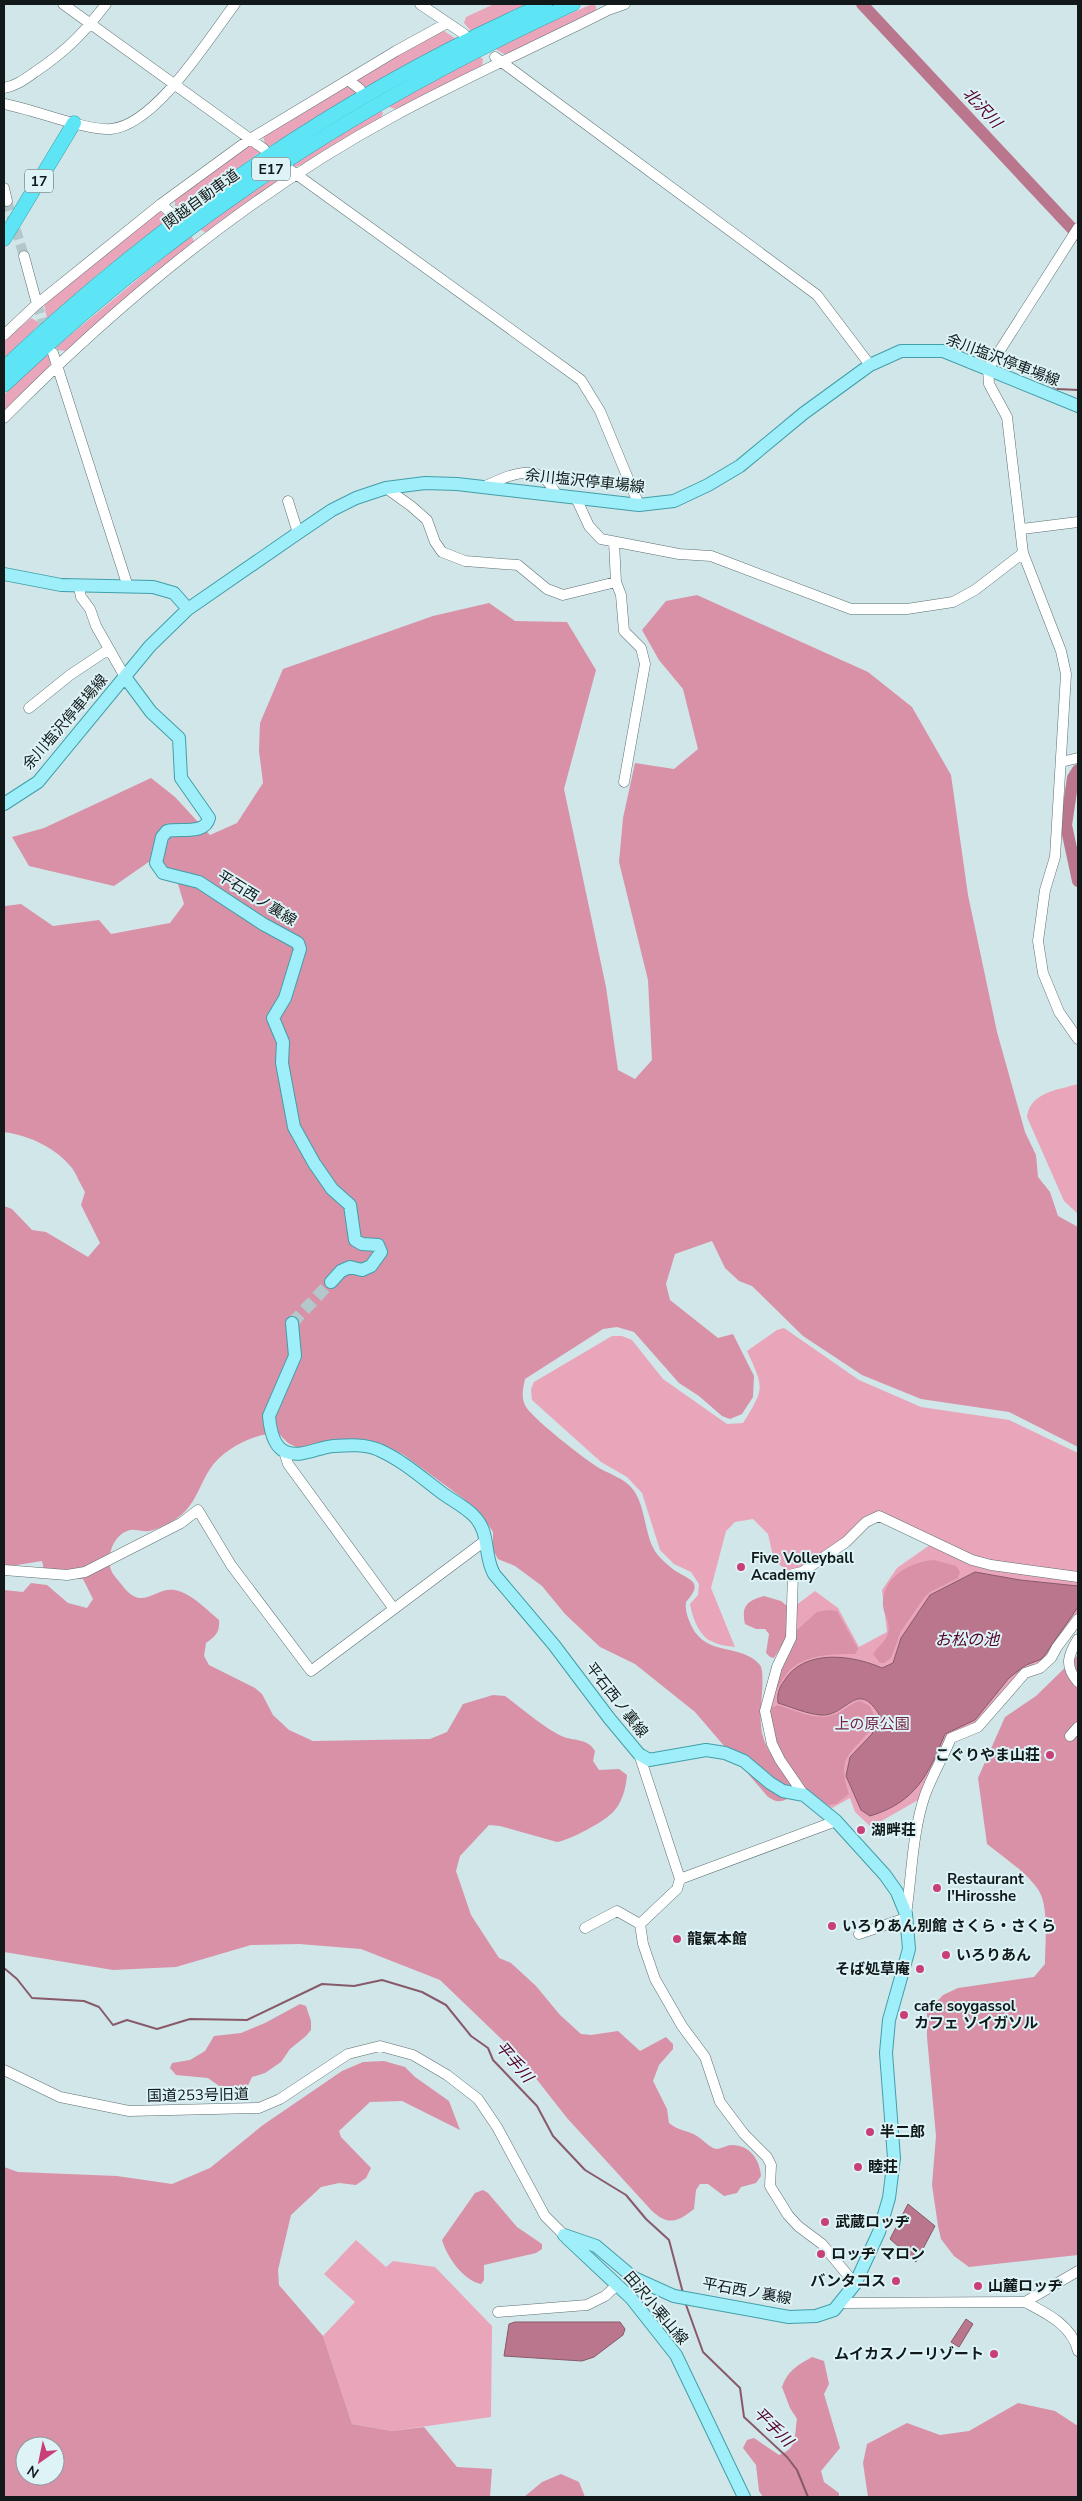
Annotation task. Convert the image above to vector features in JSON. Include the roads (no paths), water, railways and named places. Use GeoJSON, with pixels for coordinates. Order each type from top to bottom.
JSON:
{"type":"FeatureCollection","features":[{"type":"Feature","properties":{"kind":"highway","name":"関越自動車道"},"geometry":{"type":"LineString","coordinates":[[4,368],[150,241],[250,169],[404,74],[545,4]]}},
{"type":"Feature","properties":{"kind":"highway","name":"関越自動車道"},"geometry":{"type":"LineString","coordinates":[[4,385],[72,322],[158,251],[257,178],[321,136],[409,85],[466,54],[573,4]]}},
{"type":"Feature","properties":{"kind":"highway","name":"17"},"geometry":{"type":"LineString","coordinates":[[4,239],[74,123]]}},
{"type":"Feature","properties":{"kind":"main road","name":"余川塩沢停車場線"},"geometry":{"type":"LineString","coordinates":[[4,804],[38,782],[150,646],[188,609],[332,510],[356,498],[386,488],[425,483],[483,486],[639,505],[674,501],[708,485],[740,466],[804,413],[870,365],[901,351],[943,351],[1078,406]]}},
{"type":"Feature","properties":{"kind":"main road"},"geometry":{"type":"LineString","coordinates":[[4,574],[79,587],[153,587],[174,593],[188,609]]}},
{"type":"Feature","properties":{"kind":"main road","name":"平石西ノ裏線"},"geometry":{"type":"LineString","coordinates":[[125,677],[151,712],[179,738],[181,778],[209,818],[207,824],[202,829],[178,828],[167,831],[162,837],[156,863],[164,873],[199,882],[264,924],[298,942],[300,949],[284,998],[273,1018],[284,1042],[282,1063],[294,1127],[332,1189],[350,1205],[355,1240],[362,1244],[378,1245],[381,1252],[371,1266],[362,1270],[350,1267],[341,1271],[331,1282]]}},
{"type":"Feature","properties":{"kind":"main road"},"geometry":{"type":"LineString","coordinates":[[284,1451],[274,1438],[269,1416],[295,1356],[292,1323]]}},
{"type":"Feature","properties":{"kind":"main road","name":"平石西ノ裏線"},"geometry":{"type":"LineString","coordinates":[[284,1451],[296,1455],[333,1446],[361,1446],[378,1450],[398,1461],[473,1515],[485,1532],[489,1565],[494,1574],[554,1645],[609,1718],[639,1754],[649,1760],[706,1750],[725,1753],[744,1761],[770,1783],[783,1791],[804,1795],[836,1821],[885,1875],[897,1892],[906,1916],[909,1949],[889,2020],[886,2053],[894,2158],[890,2190],[879,2232],[855,2284],[834,2310],[816,2316],[789,2317],[701,2299],[674,2296],[634,2278],[596,2246],[564,2235]]}},
{"type":"Feature","properties":{"kind":"main road","name":"田沢小栗山線"},"geometry":{"type":"LineString","coordinates":[[564,2235],[631,2298],[676,2355],[744,2497]]}},
{"type":"Feature","properties":{"kind":"street"},"geometry":{"type":"LineString","coordinates":[[64,4],[264,150]]}},
{"type":"Feature","properties":{"kind":"street"},"geometry":{"type":"LineString","coordinates":[[4,88],[16,84],[66,50],[91,24],[106,4]]}},
{"type":"Feature","properties":{"kind":"street"},"geometry":{"type":"LineString","coordinates":[[4,104],[74,123],[112,129],[138,118],[160,102],[235,4]]}},
{"type":"Feature","properties":{"kind":"street"},"geometry":{"type":"LineString","coordinates":[[420,4],[464,34]]}},
{"type":"Feature","properties":{"kind":"street"},"geometry":{"type":"LineString","coordinates":[[4,418],[56,365],[204,241],[293,172],[393,116],[603,7],[625,4]]}},
{"type":"Feature","properties":{"kind":"street"},"geometry":{"type":"LineString","coordinates":[[4,335],[37,304],[161,204],[250,139],[447,23]]}},
{"type":"Feature","properties":{"kind":"street"},"geometry":{"type":"LineString","coordinates":[[499,60],[817,295],[870,365]]}},
{"type":"Feature","properties":{"kind":"street"},"geometry":{"type":"LineString","coordinates":[[348,80],[360,89]]}},
{"type":"Feature","properties":{"kind":"street"},"geometry":{"type":"LineString","coordinates":[[385,109],[393,116]]}},
{"type":"Feature","properties":{"kind":"street"},"geometry":{"type":"LineString","coordinates":[[293,172],[581,380],[600,412],[639,505]]}},
{"type":"Feature","properties":{"kind":"street"},"geometry":{"type":"LineString","coordinates":[[4,188],[7,202]]}},
{"type":"Feature","properties":{"kind":"street"},"geometry":{"type":"LineString","coordinates":[[161,204],[172,214]]}},
{"type":"Feature","properties":{"kind":"street"},"geometry":{"type":"LineString","coordinates":[[1078,228],[988,368],[989,384],[1007,418],[1024,553],[1061,651],[1066,674],[1055,857],[1045,890],[1038,941],[1043,973],[1059,1012],[1078,1039]]}},
{"type":"Feature","properties":{"kind":"street"},"geometry":{"type":"LineString","coordinates":[[196,232],[204,241]]}},
{"type":"Feature","properties":{"kind":"street"},"geometry":{"type":"LineString","coordinates":[[24,256],[37,304]]}},
{"type":"Feature","properties":{"kind":"street"},"geometry":{"type":"LineString","coordinates":[[53,353],[128,586]]}},
{"type":"Feature","properties":{"kind":"street"},"geometry":{"type":"LineString","coordinates":[[483,486],[521,471],[537,473],[553,486],[557,496]]}},
{"type":"Feature","properties":{"kind":"street"},"geometry":{"type":"LineString","coordinates":[[386,488],[427,520],[434,542],[442,552],[465,561],[518,565],[547,589],[563,595],[616,582]]}},
{"type":"Feature","properties":{"kind":"street"},"geometry":{"type":"LineString","coordinates":[[576,498],[589,526],[601,539],[640,544],[679,554],[711,556],[851,609],[907,609],[952,602],[975,590],[1024,553]]}},
{"type":"Feature","properties":{"kind":"street"},"geometry":{"type":"LineString","coordinates":[[288,501],[298,533]]}},
{"type":"Feature","properties":{"kind":"street"},"geometry":{"type":"LineString","coordinates":[[1022,529],[1078,522]]}},
{"type":"Feature","properties":{"kind":"street"},"geometry":{"type":"LineString","coordinates":[[614,542],[616,582],[621,595],[624,631],[641,648],[645,664],[624,782]]}},
{"type":"Feature","properties":{"kind":"street"},"geometry":{"type":"LineString","coordinates":[[79,587],[81,597],[90,608],[91,618],[125,677]]}},
{"type":"Feature","properties":{"kind":"street"},"geometry":{"type":"LineString","coordinates":[[29,708],[109,649]]}},
{"type":"Feature","properties":{"kind":"street"},"geometry":{"type":"LineString","coordinates":[[1061,762],[1078,758]]}},
{"type":"Feature","properties":{"kind":"street"},"geometry":{"type":"LineString","coordinates":[[284,1451],[288,1464],[394,1609]]}},
{"type":"Feature","properties":{"kind":"street"},"geometry":{"type":"LineString","coordinates":[[4,1570],[68,1575],[85,1572],[181,1523],[198,1510],[230,1565],[311,1671],[486,1540]]}},
{"type":"Feature","properties":{"kind":"street"},"geometry":{"type":"LineString","coordinates":[[804,1795],[780,1760],[772,1744],[765,1711],[778,1667],[791,1638],[793,1574],[802,1572],[846,1542],[866,1522],[879,1516],[972,1560],[991,1565],[1078,1577]]}},
{"type":"Feature","properties":{"kind":"street"},"geometry":{"type":"LineString","coordinates":[[858,1934],[906,1916],[913,1872],[913,1849],[925,1796],[951,1738],[978,1727],[1025,1673],[1040,1668],[1051,1658],[1078,1619]]}},
{"type":"Feature","properties":{"kind":"street"},"geometry":{"type":"LineString","coordinates":[[1078,1639],[1069,1654],[1068,1664],[1078,1682]]}},
{"type":"Feature","properties":{"kind":"street"},"geometry":{"type":"LineString","coordinates":[[1070,1736],[1078,1727]]}},
{"type":"Feature","properties":{"kind":"street"},"geometry":{"type":"LineString","coordinates":[[639,1754],[680,1879],[677,1889],[640,1924]]}},
{"type":"Feature","properties":{"kind":"street"},"geometry":{"type":"LineString","coordinates":[[680,1879],[836,1821]]}},
{"type":"Feature","properties":{"kind":"street"},"geometry":{"type":"LineString","coordinates":[[585,1928],[617,1911],[640,1924]]}},
{"type":"Feature","properties":{"kind":"street"},"geometry":{"type":"LineString","coordinates":[[640,1924],[643,1944],[655,1979],[682,2026],[706,2057],[720,2102],[744,2134],[767,2157],[771,2165],[770,2186],[788,2215],[798,2226],[822,2244],[855,2284]]}},
{"type":"Feature","properties":{"kind":"street","name":"国道253号旧道"},"geometry":{"type":"LineString","coordinates":[[4,2070],[60,2097],[129,2111],[259,2108],[280,2099],[348,2054],[380,2046],[413,2055],[447,2075],[478,2099],[497,2127],[545,2216],[564,2235]]}},
{"type":"Feature","properties":{"kind":"street"},"geometry":{"type":"LineString","coordinates":[[1025,2302],[1078,2271]]}},
{"type":"Feature","properties":{"kind":"street"},"geometry":{"type":"LineString","coordinates":[[498,2312],[587,2306],[605,2296],[617,2285]]}},
{"type":"Feature","properties":{"kind":"street"},"geometry":{"type":"LineString","coordinates":[[841,2303],[1025,2302],[1062,2323],[1077,2345],[1078,2351]]}},
{"type":"Feature","properties":{"kind":"water","name":"お松の池"},"geometry":{"type":"Polygon","coordinates":[[[975,1572],[1020,1580],[1078,1586],[1078,1607],[1042,1659],[1026,1665],[1009,1678],[975,1720],[945,1734],[926,1774],[909,1795],[886,1810],[870,1816],[861,1810],[846,1776],[850,1757],[872,1734],[880,1716],[872,1705],[865,1700],[858,1699],[830,1714],[821,1715],[805,1712],[778,1703],[780,1689],[793,1670],[804,1663],[816,1659],[844,1658],[870,1663],[882,1668],[893,1663],[901,1638],[930,1595],[975,1572]]]}},
{"type":"Feature","properties":{"kind":"water"},"geometry":{"type":"Polygon","coordinates":[[[908,2204],[935,2226],[916,2262],[890,2239],[908,2204]]]}},
{"type":"Feature","properties":{"kind":"water"},"geometry":{"type":"Polygon","coordinates":[[[966,2319],[973,2324],[959,2347],[951,2342],[966,2319]]]}},
{"type":"Feature","properties":{"kind":"water"},"geometry":{"type":"Polygon","coordinates":[[[515,2322],[620,2322],[625,2329],[623,2335],[594,2357],[582,2361],[504,2356],[509,2324],[515,2322]]]}},
{"type":"Feature","properties":{"kind":"waterway","name":"北沢川"},"geometry":{"type":"LineString","coordinates":[[862,4],[1078,235]]}},
{"type":"Feature","properties":{"kind":"waterway"},"geometry":{"type":"LineString","coordinates":[[1013,367],[1058,389],[1078,390]]}},
{"type":"Feature","properties":{"kind":"waterway","name":"北沢川"},"geometry":{"type":"LineString","coordinates":[[1078,770],[1073,778],[1066,825],[1078,881]]}},
{"type":"Feature","properties":{"kind":"waterway","name":"平手川"},"geometry":{"type":"LineString","coordinates":[[4,1968],[17,1979],[32,1998],[84,2001],[99,2007],[113,2025],[127,2020],[157,2029],[190,2019],[247,2020],[322,1984],[354,1986],[382,1980],[422,1992],[446,2005],[471,2036],[488,2048],[493,2060],[537,2106],[553,2136],[585,2170],[626,2195],[646,2219],[669,2240],[683,2293]]}},
{"type":"Feature","properties":{"kind":"waterway","name":"平手川"},"geometry":{"type":"LineString","coordinates":[[685,2302],[703,2352],[740,2388],[744,2417],[787,2457],[797,2470],[808,2497]]}},
{"type":"Feature","properties":{"kind":"tunnel"},"geometry":{"type":"LineString","coordinates":[[7,201],[24,256]]}},
{"type":"Feature","properties":{"kind":"tunnel"},"geometry":{"type":"LineString","coordinates":[[37,304],[47,335]]}},
{"type":"Feature","properties":{"kind":"tunnel"},"geometry":{"type":"LineString","coordinates":[[292,1323],[331,1282]]}},
{"type":"Feature","properties":{"kind":"place","name":"Five Volleyball Academy"},"geometry":{"type":"Point","coordinates":[741,1567]}},
{"type":"Feature","properties":{"kind":"place","name":"こぐりやま山荘"},"geometry":{"type":"Point","coordinates":[1050,1755]}},
{"type":"Feature","properties":{"kind":"place","name":"湖畔荘"},"geometry":{"type":"Point","coordinates":[861,1830]}},
{"type":"Feature","properties":{"kind":"place","name":"Restaurant I'Hirosshe"},"geometry":{"type":"Point","coordinates":[937,1888]}},
{"type":"Feature","properties":{"kind":"place","name":"いろりあん別館 さくら・さくら"},"geometry":{"type":"Point","coordinates":[832,1926]}},
{"type":"Feature","properties":{"kind":"place","name":"龍氣本館"},"geometry":{"type":"Point","coordinates":[677,1939]}},
{"type":"Feature","properties":{"kind":"place","name":"いろりあん"},"geometry":{"type":"Point","coordinates":[946,1955]}},
{"type":"Feature","properties":{"kind":"place","name":"そば処草庵"},"geometry":{"type":"Point","coordinates":[920,1969]}},
{"type":"Feature","properties":{"kind":"place","name":"cafe soygassol カフェ ソイガソル"},"geometry":{"type":"Point","coordinates":[904,2015]}},
{"type":"Feature","properties":{"kind":"place","name":"半二郎"},"geometry":{"type":"Point","coordinates":[870,2132]}},
{"type":"Feature","properties":{"kind":"place","name":"睦荘"},"geometry":{"type":"Point","coordinates":[858,2167]}},
{"type":"Feature","properties":{"kind":"place","name":"武蔵ロッヂ"},"geometry":{"type":"Point","coordinates":[825,2222]}},
{"type":"Feature","properties":{"kind":"place","name":"ロッヂ マロン"},"geometry":{"type":"Point","coordinates":[821,2254]}},
{"type":"Feature","properties":{"kind":"place","name":"バンタコス"},"geometry":{"type":"Point","coordinates":[896,2281]}},
{"type":"Feature","properties":{"kind":"place","name":"山麓ロッヂ"},"geometry":{"type":"Point","coordinates":[978,2286]}},
{"type":"Feature","properties":{"kind":"place","name":"ムイカスノーリゾート"},"geometry":{"type":"Point","coordinates":[994,2354]}},
{"type":"Feature","properties":{"kind":"park label","name":"上の原公園"},"geometry":{"type":"Point","coordinates":[872,1724]}}]}
